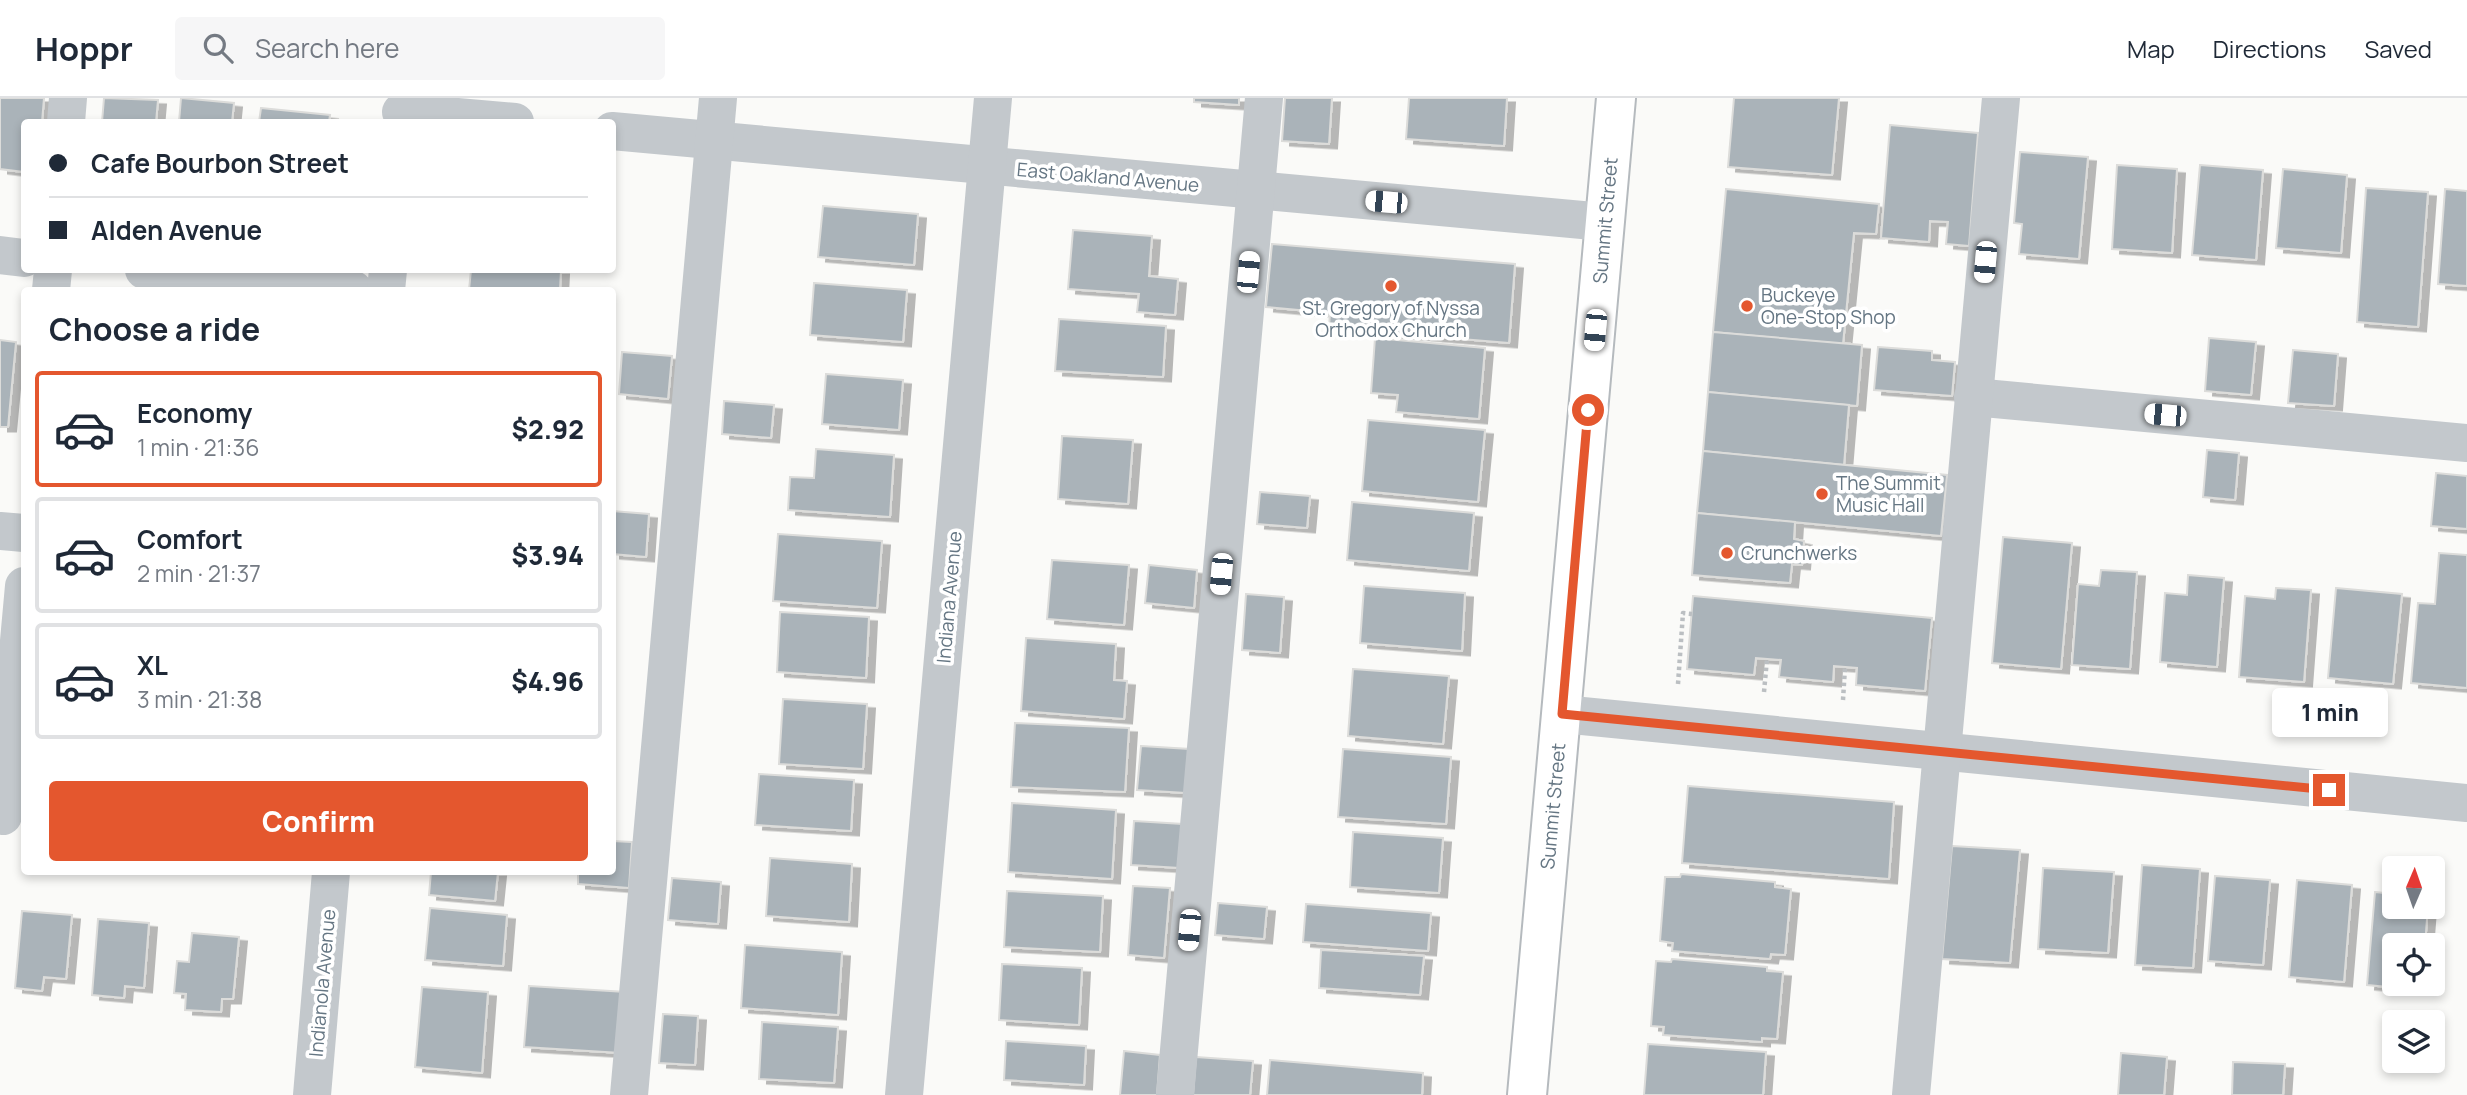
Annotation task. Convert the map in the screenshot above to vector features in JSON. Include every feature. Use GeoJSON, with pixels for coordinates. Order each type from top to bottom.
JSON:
{"type":"FeatureCollection","features":[{"type":"Feature","properties":{"kind":"main road","name":"Summit Street"},"geometry":{"type":"LineString","coordinates":[[1527,1095],[1616,98]]}},
{"type":"Feature","properties":{"kind":"street"},"geometry":{"type":"LineString","coordinates":[[66,119],[68,98]]}},
{"type":"Feature","properties":{"kind":"street"},"geometry":{"type":"LineString","coordinates":[[629,1095],[718,98]]}},
{"type":"Feature","properties":{"kind":"street","name":"Indiana Avenue"},"geometry":{"type":"LineString","coordinates":[[904,1095],[993,98]]}},
{"type":"Feature","properties":{"kind":"street"},"geometry":{"type":"LineString","coordinates":[[1175,1095],[1264,98]]}},
{"type":"Feature","properties":{"kind":"street"},"geometry":{"type":"LineString","coordinates":[[1911,1095],[2000,98]]}},
{"type":"Feature","properties":{"kind":"street"},"geometry":{"type":"LineString","coordinates":[[401,111],[484,119]]}},
{"type":"Feature","properties":{"kind":"street","name":"East Oakland Avenue"},"geometry":{"type":"LineString","coordinates":[[616,131],[1604,222]]}},
{"type":"Feature","properties":{"kind":"street"},"geometry":{"type":"LineString","coordinates":[[0,255],[21,258]]}},
{"type":"Feature","properties":{"kind":"street"},"geometry":{"type":"LineString","coordinates":[[176,273],[322,287]]}},
{"type":"Feature","properties":{"kind":"street"},"geometry":{"type":"LineString","coordinates":[[1973,397],[2467,443]]}},
{"type":"Feature","properties":{"kind":"street"},"geometry":{"type":"LineString","coordinates":[[0,531],[21,533]]}},
{"type":"Feature","properties":{"kind":"street"},"geometry":{"type":"LineString","coordinates":[[9,816],[21,632]]}},
{"type":"Feature","properties":{"kind":"street"},"geometry":{"type":"LineString","coordinates":[[1562,714],[2467,803]]}},
{"type":"Feature","properties":{"kind":"street","name":"Indianola Avenue"},"geometry":{"type":"LineString","coordinates":[[312,1095],[331,875]]}},
{"type":"Feature","properties":{"kind":"path"},"geometry":{"type":"LineString","coordinates":[[1678,684],[1684,613],[1692,614]]}},
{"type":"Feature","properties":{"kind":"path"},"geometry":{"type":"LineString","coordinates":[[1764,692],[1767,659]]}},
{"type":"Feature","properties":{"kind":"path"},"geometry":{"type":"LineString","coordinates":[[1843,700],[1845,667]]}},
{"type":"Feature","properties":{"kind":"building"},"geometry":{"type":"Polygon","coordinates":[[[0,98],[44,98],[42,119],[21,119],[21,172],[0,169],[0,98]]]}},
{"type":"Feature","properties":{"kind":"building"},"geometry":{"type":"Polygon","coordinates":[[[104,98],[158,100],[156,119],[102,119],[104,98]]]}},
{"type":"Feature","properties":{"kind":"building"},"geometry":{"type":"Polygon","coordinates":[[[181,98],[234,103],[232,119],[179,119],[181,98]]]}},
{"type":"Feature","properties":{"kind":"building"},"geometry":{"type":"Polygon","coordinates":[[[1194,98],[1239,98],[1239,105],[1194,102],[1194,98]]]}},
{"type":"Feature","properties":{"kind":"building"},"geometry":{"type":"Polygon","coordinates":[[[1285,98],[1332,98],[1329,144],[1282,141],[1285,98]]]}},
{"type":"Feature","properties":{"kind":"building"},"geometry":{"type":"Polygon","coordinates":[[[1409,98],[1507,98],[1504,146],[1406,139],[1409,98]]]}},
{"type":"Feature","properties":{"kind":"building"},"geometry":{"type":"Polygon","coordinates":[[[1734,98],[1839,98],[1832,175],[1728,167],[1734,98]]]}},
{"type":"Feature","properties":{"kind":"building"},"geometry":{"type":"Polygon","coordinates":[[[261,108],[330,115],[329,119],[259,119],[261,108]]]}},
{"type":"Feature","properties":{"kind":"building"},"geometry":{"type":"Polygon","coordinates":[[[1890,125],[1978,133],[1969,246],[1946,244],[1948,222],[1930,221],[1929,242],[1881,238],[1890,125]]]}},
{"type":"Feature","properties":{"kind":"building"},"geometry":{"type":"Polygon","coordinates":[[[2020,152],[2088,157],[2079,259],[2019,254],[2022,224],[2014,223],[2020,152]]]}},
{"type":"Feature","properties":{"kind":"building"},"geometry":{"type":"Polygon","coordinates":[[[2117,165],[2177,169],[2172,253],[2112,249],[2117,165]]]}},
{"type":"Feature","properties":{"kind":"building"},"geometry":{"type":"Polygon","coordinates":[[[2200,165],[2263,170],[2256,260],[2192,255],[2200,165]]]}},
{"type":"Feature","properties":{"kind":"building"},"geometry":{"type":"Polygon","coordinates":[[[2283,169],[2347,175],[2341,253],[2276,248],[2283,169]]]}},
{"type":"Feature","properties":{"kind":"building"},"geometry":{"type":"Polygon","coordinates":[[[2366,188],[2428,192],[2418,327],[2357,322],[2366,188]]]}},
{"type":"Feature","properties":{"kind":"building"},"geometry":{"type":"Polygon","coordinates":[[[1726,189],[1879,204],[1876,234],[1854,233],[1843,344],[1713,332],[1726,189]]]}},
{"type":"Feature","properties":{"kind":"building"},"geometry":{"type":"Polygon","coordinates":[[[2445,189],[2467,191],[2467,286],[2438,284],[2445,189]]]}},
{"type":"Feature","properties":{"kind":"building"},"geometry":{"type":"Polygon","coordinates":[[[823,206],[918,214],[914,265],[818,257],[823,206]]]}},
{"type":"Feature","properties":{"kind":"building"},"geometry":{"type":"Polygon","coordinates":[[[1073,230],[1152,236],[1149,276],[1178,279],[1175,315],[1137,312],[1139,294],[1068,289],[1073,230]]]}},
{"type":"Feature","properties":{"kind":"building","name":"St. Gregory of Nyssa Orthodox Church"},"geometry":{"type":"Polygon","coordinates":[[[1272,244],[1515,264],[1509,343],[1329,328],[1330,313],[1266,307],[1272,244]]]}},
{"type":"Feature","properties":{"kind":"building"},"geometry":{"type":"Polygon","coordinates":[[[471,273],[561,273],[560,287],[469,287],[471,273]]]}},
{"type":"Feature","properties":{"kind":"building"},"geometry":{"type":"Polygon","coordinates":[[[814,283],[907,290],[903,342],[810,335],[814,283]]]}},
{"type":"Feature","properties":{"kind":"building"},"geometry":{"type":"Polygon","coordinates":[[[1059,319],[1166,326],[1163,377],[1055,371],[1059,319]]]}},
{"type":"Feature","properties":{"kind":"building"},"geometry":{"type":"Polygon","coordinates":[[[1713,332],[1862,345],[1857,406],[1708,392],[1713,332]]]}},
{"type":"Feature","properties":{"kind":"building"},"geometry":{"type":"Polygon","coordinates":[[[1375,338],[1485,348],[1479,419],[1396,412],[1398,395],[1371,393],[1375,338]]]}},
{"type":"Feature","properties":{"kind":"building"},"geometry":{"type":"Polygon","coordinates":[[[2209,338],[2256,342],[2251,395],[2205,391],[2209,338]]]}},
{"type":"Feature","properties":{"kind":"building"},"geometry":{"type":"Polygon","coordinates":[[[0,340],[16,342],[8,427],[0,427],[0,340]]]}},
{"type":"Feature","properties":{"kind":"building"},"geometry":{"type":"Polygon","coordinates":[[[1878,347],[1932,351],[1932,360],[1955,362],[1952,396],[1874,390],[1878,347]]]}},
{"type":"Feature","properties":{"kind":"building"},"geometry":{"type":"Polygon","coordinates":[[[2293,350],[2338,354],[2334,406],[2288,403],[2293,350]]]}},
{"type":"Feature","properties":{"kind":"building"},"geometry":{"type":"Polygon","coordinates":[[[622,352],[672,356],[668,399],[619,394],[622,352]]]}},
{"type":"Feature","properties":{"kind":"building"},"geometry":{"type":"Polygon","coordinates":[[[826,374],[903,380],[899,430],[822,424],[826,374]]]}},
{"type":"Feature","properties":{"kind":"building"},"geometry":{"type":"Polygon","coordinates":[[[1708,392],[1849,405],[1844,465],[1703,451],[1708,392]]]}},
{"type":"Feature","properties":{"kind":"building"},"geometry":{"type":"Polygon","coordinates":[[[724,401],[774,405],[771,438],[722,434],[724,401]]]}},
{"type":"Feature","properties":{"kind":"building"},"geometry":{"type":"Polygon","coordinates":[[[1368,420],[1485,430],[1478,502],[1362,491],[1368,420]]]}},
{"type":"Feature","properties":{"kind":"building"},"geometry":{"type":"Polygon","coordinates":[[[1062,436],[1133,440],[1128,504],[1058,499],[1062,436]]]}},
{"type":"Feature","properties":{"kind":"building"},"geometry":{"type":"Polygon","coordinates":[[[816,449],[894,455],[890,517],[788,510],[790,477],[814,478],[816,449]]]}},
{"type":"Feature","properties":{"kind":"building"},"geometry":{"type":"Polygon","coordinates":[[[2207,450],[2239,453],[2235,500],[2203,497],[2207,450]]]}},
{"type":"Feature","properties":{"kind":"building","name":"The Summit Music Hall"},"geometry":{"type":"Polygon","coordinates":[[[1703,451],[1947,475],[1941,536],[1697,513],[1703,451]]]}},
{"type":"Feature","properties":{"kind":"building"},"geometry":{"type":"Polygon","coordinates":[[[2436,473],[2467,476],[2467,529],[2431,526],[2436,473]]]}},
{"type":"Feature","properties":{"kind":"building"},"geometry":{"type":"Polygon","coordinates":[[[1260,492],[1310,496],[1307,528],[1257,524],[1260,492]]]}},
{"type":"Feature","properties":{"kind":"building"},"geometry":{"type":"Polygon","coordinates":[[[1352,502],[1474,513],[1469,571],[1347,560],[1352,502]]]}},
{"type":"Feature","properties":{"kind":"building"},"geometry":{"type":"Polygon","coordinates":[[[616,511],[649,514],[646,557],[616,554],[616,511]]]}},
{"type":"Feature","properties":{"kind":"building"},"geometry":{"type":"Polygon","coordinates":[[[1697,513],[1795,522],[1794,539],[1804,541],[1802,565],[1792,564],[1790,583],[1692,575],[1697,513]]]}},
{"type":"Feature","properties":{"kind":"building"},"geometry":{"type":"Polygon","coordinates":[[[778,534],[882,541],[877,608],[773,601],[778,534]]]}},
{"type":"Feature","properties":{"kind":"building"},"geometry":{"type":"Polygon","coordinates":[[[2003,537],[2072,543],[2061,669],[1992,663],[2003,537]]]}},
{"type":"Feature","properties":{"kind":"building"},"geometry":{"type":"Polygon","coordinates":[[[2439,553],[2467,555],[2467,688],[2411,683],[2418,603],[2435,604],[2439,553]]]}},
{"type":"Feature","properties":{"kind":"building"},"geometry":{"type":"Polygon","coordinates":[[[1052,560],[1129,565],[1124,625],[1047,619],[1052,560]]]}},
{"type":"Feature","properties":{"kind":"building"},"geometry":{"type":"Polygon","coordinates":[[[1149,565],[1197,570],[1194,608],[1145,603],[1149,565]]]}},
{"type":"Feature","properties":{"kind":"building"},"geometry":{"type":"Polygon","coordinates":[[[2101,570],[2137,572],[2130,669],[2072,665],[2078,584],[2099,586],[2101,570]]]}},
{"type":"Feature","properties":{"kind":"building"},"geometry":{"type":"Polygon","coordinates":[[[2188,575],[2224,578],[2217,667],[2160,662],[2165,593],[2187,595],[2188,575]]]}},
{"type":"Feature","properties":{"kind":"building"},"geometry":{"type":"Polygon","coordinates":[[[1364,586],[1465,593],[1462,651],[1360,643],[1364,586]]]}},
{"type":"Feature","properties":{"kind":"building"},"geometry":{"type":"Polygon","coordinates":[[[2276,588],[2311,590],[2304,682],[2239,677],[2245,596],[2275,599],[2276,588]]]}},
{"type":"Feature","properties":{"kind":"building"},"geometry":{"type":"Polygon","coordinates":[[[2336,588],[2402,594],[2393,684],[2328,678],[2336,588]]]}},
{"type":"Feature","properties":{"kind":"building"},"geometry":{"type":"Polygon","coordinates":[[[1246,594],[1284,597],[1280,653],[1242,650],[1246,594]]]}},
{"type":"Feature","properties":{"kind":"building"},"geometry":{"type":"Polygon","coordinates":[[[1693,596],[1932,618],[1925,691],[1856,685],[1857,668],[1834,666],[1833,682],[1779,677],[1781,660],[1756,658],[1754,675],[1687,669],[1693,596]]]}},
{"type":"Feature","properties":{"kind":"building"},"geometry":{"type":"Polygon","coordinates":[[[780,612],[869,617],[866,678],[777,672],[780,612]]]}},
{"type":"Feature","properties":{"kind":"building"},"geometry":{"type":"Polygon","coordinates":[[[1026,638],[1116,644],[1114,680],[1127,681],[1124,719],[1021,711],[1026,638]]]}},
{"type":"Feature","properties":{"kind":"building"},"geometry":{"type":"Polygon","coordinates":[[[1353,669],[1449,676],[1443,744],[1348,736],[1353,669]]]}},
{"type":"Feature","properties":{"kind":"building"},"geometry":{"type":"Polygon","coordinates":[[[783,699],[867,704],[863,769],[779,764],[783,699]]]}},
{"type":"Feature","properties":{"kind":"building"},"geometry":{"type":"Polygon","coordinates":[[[1015,723],[1129,728],[1125,792],[1011,787],[1015,723]]]}},
{"type":"Feature","properties":{"kind":"building"},"geometry":{"type":"Polygon","coordinates":[[[1141,746],[1190,749],[1186,793],[1137,790],[1141,746]]]}},
{"type":"Feature","properties":{"kind":"building"},"geometry":{"type":"Polygon","coordinates":[[[1343,749],[1451,757],[1446,824],[1338,817],[1343,749]]]}},
{"type":"Feature","properties":{"kind":"building"},"geometry":{"type":"Polygon","coordinates":[[[759,774],[854,780],[851,831],[755,825],[759,774]]]}},
{"type":"Feature","properties":{"kind":"building"},"geometry":{"type":"Polygon","coordinates":[[[1688,786],[1894,802],[1889,879],[1682,863],[1688,786]]]}},
{"type":"Feature","properties":{"kind":"building"},"geometry":{"type":"Polygon","coordinates":[[[1012,803],[1116,810],[1112,879],[1008,872],[1012,803]]]}},
{"type":"Feature","properties":{"kind":"building"},"geometry":{"type":"Polygon","coordinates":[[[1134,821],[1183,824],[1180,868],[1131,865],[1134,821]]]}},
{"type":"Feature","properties":{"kind":"building"},"geometry":{"type":"Polygon","coordinates":[[[1353,832],[1443,838],[1439,893],[1350,887],[1353,832]]]}},
{"type":"Feature","properties":{"kind":"building"},"geometry":{"type":"Polygon","coordinates":[[[616,841],[632,842],[629,888],[578,884],[578,875],[616,875],[616,841]]]}},
{"type":"Feature","properties":{"kind":"building"},"geometry":{"type":"Polygon","coordinates":[[[1952,846],[2020,850],[2010,963],[1942,959],[1952,846]]]}},
{"type":"Feature","properties":{"kind":"building"},"geometry":{"type":"Polygon","coordinates":[[[770,858],[852,864],[849,922],[766,916],[770,858]]]}},
{"type":"Feature","properties":{"kind":"building"},"geometry":{"type":"Polygon","coordinates":[[[2142,865],[2200,869],[2193,968],[2135,965],[2142,865]]]}},
{"type":"Feature","properties":{"kind":"building"},"geometry":{"type":"Polygon","coordinates":[[[2043,868],[2114,872],[2108,953],[2038,949],[2043,868]]]}},
{"type":"Feature","properties":{"kind":"building"},"geometry":{"type":"Polygon","coordinates":[[[1681,874],[1775,882],[1775,887],[1791,889],[1785,955],[1771,954],[1770,959],[1672,951],[1673,943],[1660,941],[1665,877],[1680,877],[1681,874]]]}},
{"type":"Feature","properties":{"kind":"building"},"geometry":{"type":"Polygon","coordinates":[[[431,875],[498,875],[495,901],[429,895],[431,875]]]}},
{"type":"Feature","properties":{"kind":"building"},"geometry":{"type":"Polygon","coordinates":[[[2215,876],[2270,880],[2263,965],[2208,961],[2215,876]]]}},
{"type":"Feature","properties":{"kind":"building"},"geometry":{"type":"Polygon","coordinates":[[[672,878],[721,882],[718,924],[668,920],[672,878]]]}},
{"type":"Feature","properties":{"kind":"building"},"geometry":{"type":"Polygon","coordinates":[[[2297,880],[2352,885],[2344,982],[2289,977],[2297,880]]]}},
{"type":"Feature","properties":{"kind":"building"},"geometry":{"type":"Polygon","coordinates":[[[1133,886],[1170,888],[1164,958],[1128,955],[1133,886]]]}},
{"type":"Feature","properties":{"kind":"building"},"geometry":{"type":"Polygon","coordinates":[[[1007,891],[1103,896],[1100,952],[1004,947],[1007,891]]]}},
{"type":"Feature","properties":{"kind":"building"},"geometry":{"type":"Polygon","coordinates":[[[2375,892],[2382,893],[2382,919],[2427,919],[2426,933],[2382,933],[2382,986],[2367,985],[2375,892]]]}},
{"type":"Feature","properties":{"kind":"building"},"geometry":{"type":"Polygon","coordinates":[[[1218,903],[1267,907],[1264,939],[1215,935],[1218,903]]]}},
{"type":"Feature","properties":{"kind":"building"},"geometry":{"type":"Polygon","coordinates":[[[1306,904],[1431,913],[1428,951],[1303,942],[1306,904]]]}},
{"type":"Feature","properties":{"kind":"building"},"geometry":{"type":"Polygon","coordinates":[[[430,908],[507,915],[503,966],[425,960],[430,908]]]}},
{"type":"Feature","properties":{"kind":"building"},"geometry":{"type":"Polygon","coordinates":[[[22,911],[72,915],[66,979],[44,977],[42,991],[15,988],[22,911]]]}},
{"type":"Feature","properties":{"kind":"building"},"geometry":{"type":"Polygon","coordinates":[[[98,919],[149,923],[144,988],[125,986],[124,998],[92,995],[98,919]]]}},
{"type":"Feature","properties":{"kind":"building"},"geometry":{"type":"Polygon","coordinates":[[[192,933],[239,937],[233,999],[222,999],[221,1012],[185,1010],[186,994],[174,993],[177,961],[189,962],[192,933]]]}},
{"type":"Feature","properties":{"kind":"building"},"geometry":{"type":"Polygon","coordinates":[[[745,945],[842,952],[838,1015],[741,1008],[745,945]]]}},
{"type":"Feature","properties":{"kind":"building"},"geometry":{"type":"Polygon","coordinates":[[[1321,950],[1424,956],[1420,995],[1319,988],[1321,950]]]}},
{"type":"Feature","properties":{"kind":"building"},"geometry":{"type":"Polygon","coordinates":[[[1672,959],[1767,967],[1767,971],[1783,972],[1777,1039],[1762,1038],[1762,1042],[1663,1035],[1664,1027],[1651,1026],[1656,961],[1671,962],[1672,959]]]}},
{"type":"Feature","properties":{"kind":"building"},"geometry":{"type":"Polygon","coordinates":[[[1002,964],[1082,968],[1079,1025],[999,1020],[1002,964]]]}},
{"type":"Feature","properties":{"kind":"building"},"geometry":{"type":"Polygon","coordinates":[[[529,986],[626,992],[621,1053],[524,1047],[529,986]]]}},
{"type":"Feature","properties":{"kind":"building"},"geometry":{"type":"Polygon","coordinates":[[[422,987],[488,992],[482,1073],[415,1067],[422,987]]]}},
{"type":"Feature","properties":{"kind":"building"},"geometry":{"type":"Polygon","coordinates":[[[663,1014],[698,1016],[695,1065],[659,1063],[663,1014]]]}},
{"type":"Feature","properties":{"kind":"building"},"geometry":{"type":"Polygon","coordinates":[[[762,1022],[838,1027],[834,1083],[759,1079],[762,1022]]]}},
{"type":"Feature","properties":{"kind":"building"},"geometry":{"type":"Polygon","coordinates":[[[1006,1041],[1086,1046],[1084,1085],[1004,1080],[1006,1041]]]}},
{"type":"Feature","properties":{"kind":"building"},"geometry":{"type":"Polygon","coordinates":[[[1648,1044],[1766,1052],[1763,1095],[1644,1095],[1648,1044]]]}},
{"type":"Feature","properties":{"kind":"building"},"geometry":{"type":"Polygon","coordinates":[[[1124,1051],[1160,1055],[1157,1095],[1120,1095],[1124,1051]]]}},
{"type":"Feature","properties":{"kind":"building"},"geometry":{"type":"Polygon","coordinates":[[[2121,1053],[2167,1057],[2164,1095],[2118,1095],[2121,1053]]]}},
{"type":"Feature","properties":{"kind":"building"},"geometry":{"type":"Polygon","coordinates":[[[1196,1057],[1253,1061],[1250,1095],[1193,1095],[1196,1057]]]}},
{"type":"Feature","properties":{"kind":"building"},"geometry":{"type":"Polygon","coordinates":[[[1270,1060],[1423,1073],[1422,1095],[1267,1095],[1270,1060]]]}},
{"type":"Feature","properties":{"kind":"building"},"geometry":{"type":"Polygon","coordinates":[[[2233,1062],[2285,1064],[2283,1095],[2232,1095],[2233,1062]]]}},
{"type":"Feature","properties":{"kind":"place","name":"St. Gregory of Nyssa Orthodox Church"},"geometry":{"type":"Point","coordinates":[1391,286]}},
{"type":"Feature","properties":{"kind":"place","name":"Buckeye One-Stop Shop"},"geometry":{"type":"Point","coordinates":[1747,306]}},
{"type":"Feature","properties":{"kind":"place","name":"The Summit Music Hall"},"geometry":{"type":"Point","coordinates":[1822,494]}},
{"type":"Feature","properties":{"kind":"place","name":"Crunchwerks"},"geometry":{"type":"Point","coordinates":[1727,553]}},
{"type":"Feature","properties":{"kind":"route"},"geometry":{"type":"LineString","coordinates":[[1588,410],[1562,714],[2329,790]]}}]}
